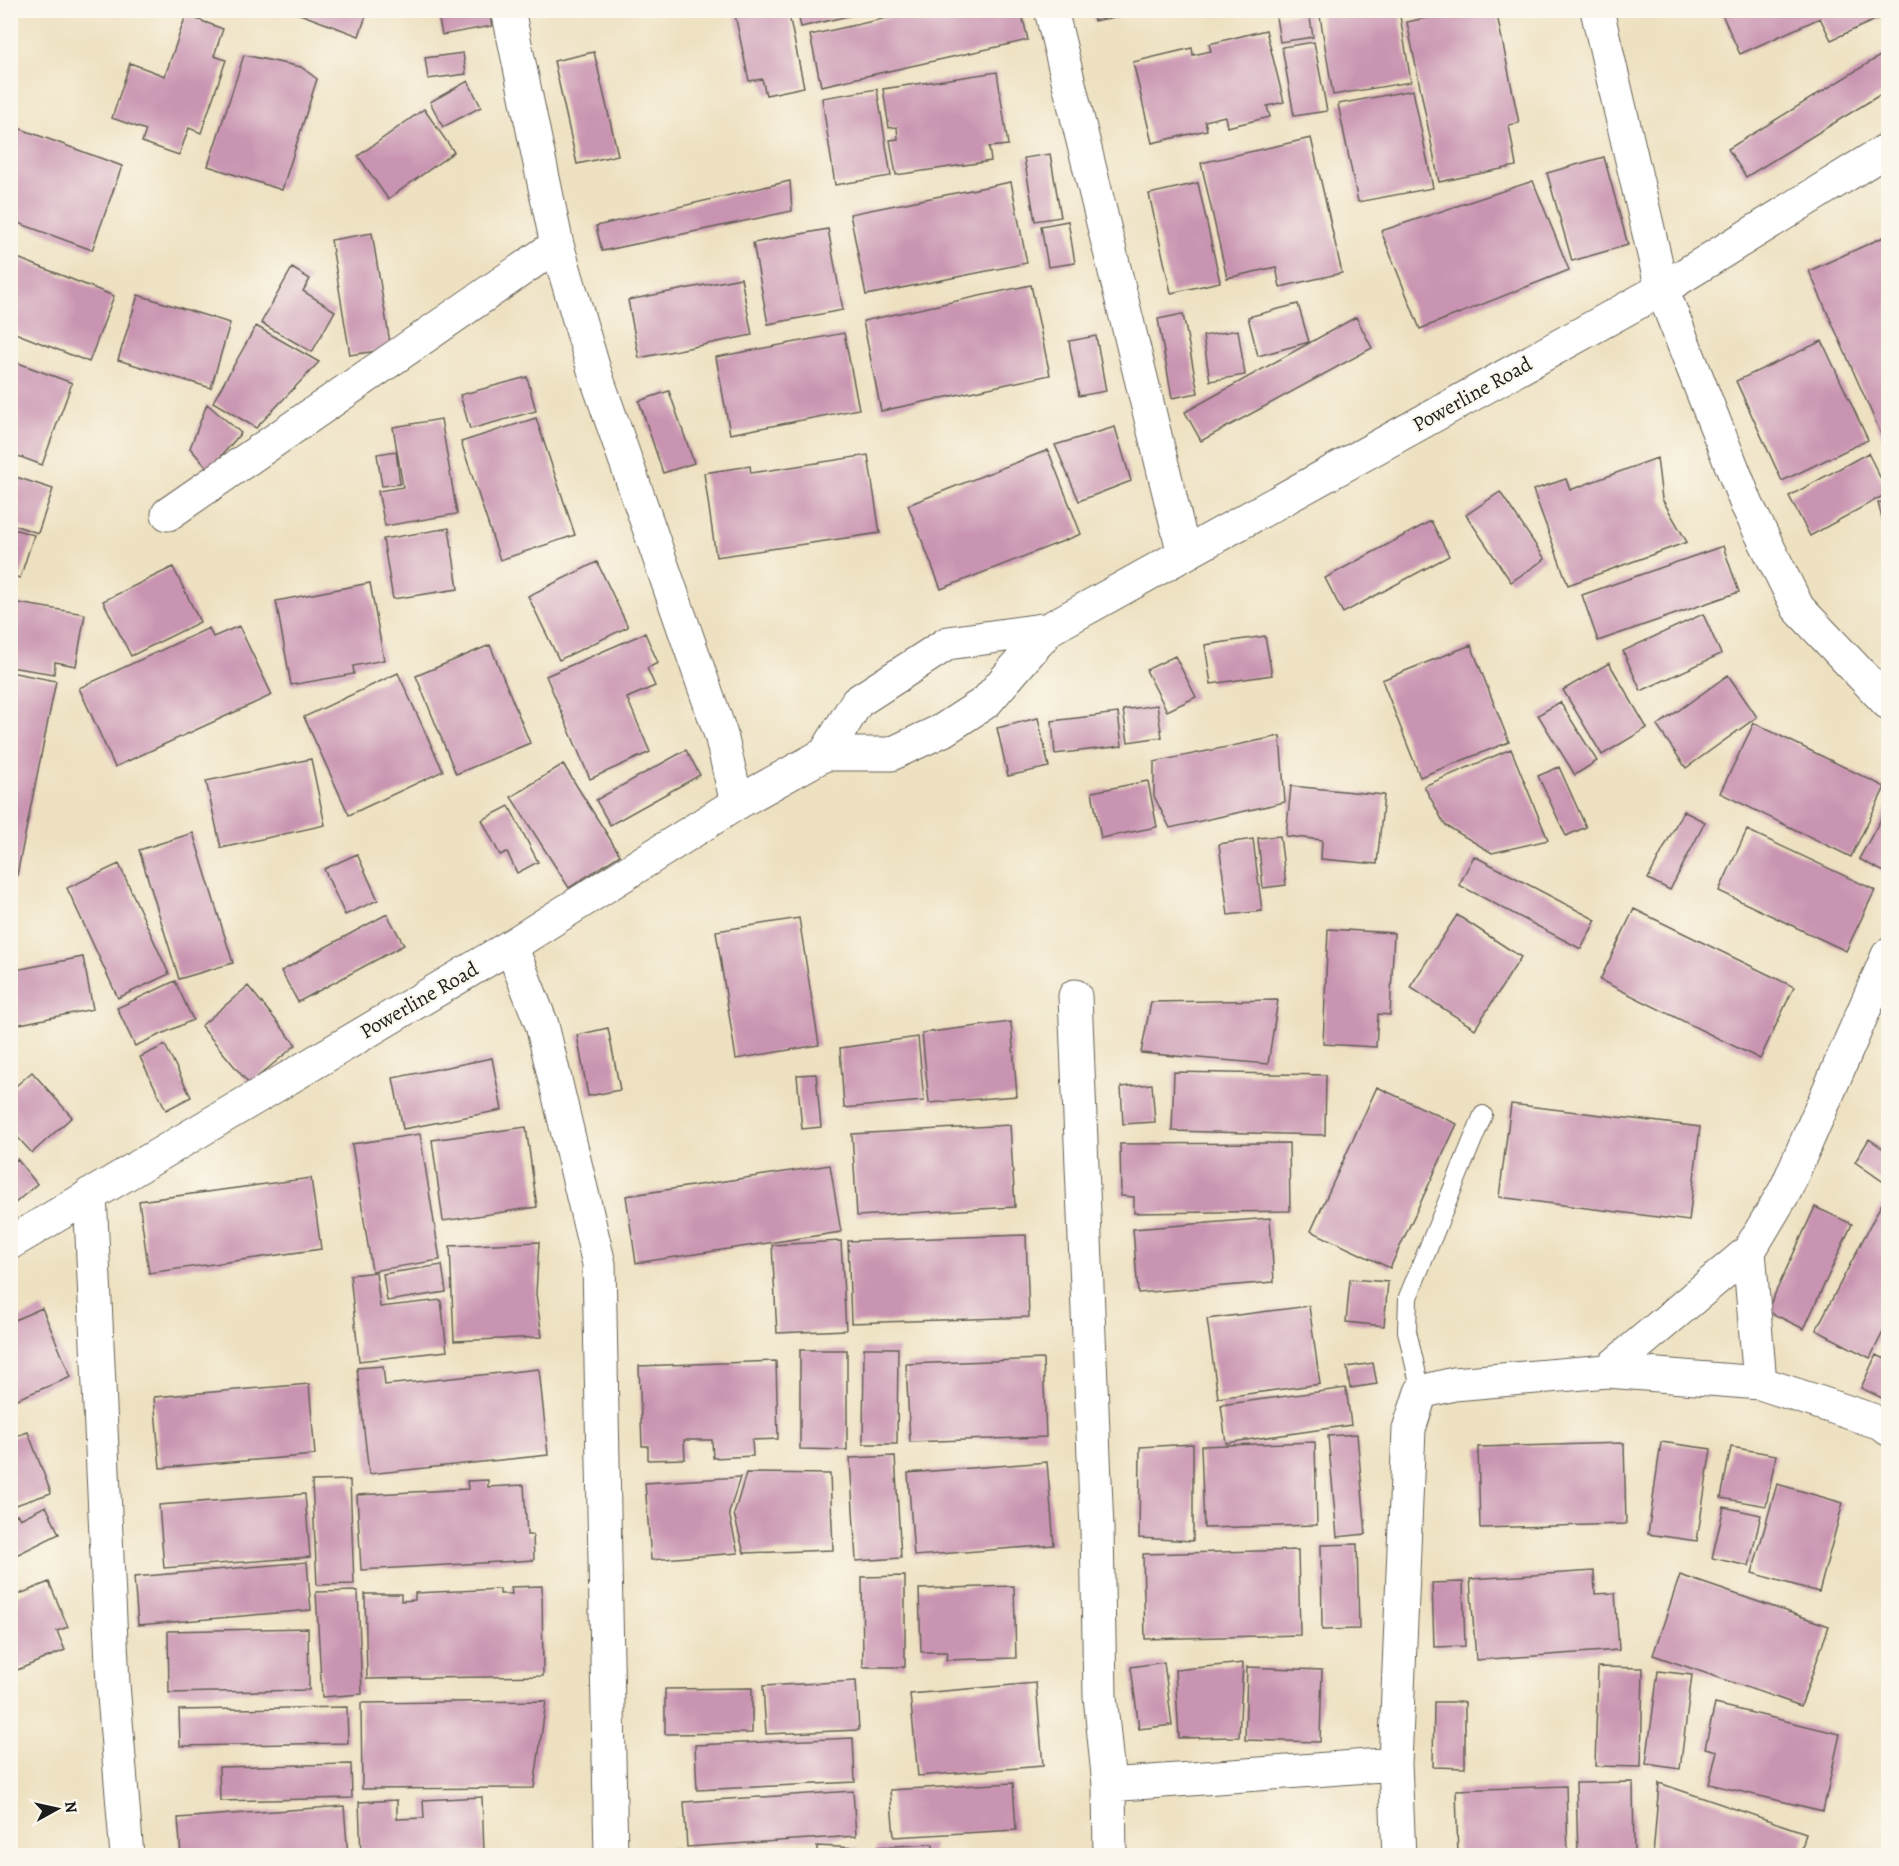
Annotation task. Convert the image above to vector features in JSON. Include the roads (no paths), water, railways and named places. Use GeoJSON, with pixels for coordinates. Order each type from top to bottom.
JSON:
{"type":"FeatureCollection","features":[{"type":"Feature","properties":{"kind":"street"},"geometry":{"type":"LineString","coordinates":[[508,10],[557,245],[594,370],[721,735],[737,803]]}},
{"type":"Feature","properties":{"kind":"street"},"geometry":{"type":"LineString","coordinates":[[1051,10],[1184,554]]}},
{"type":"Feature","properties":{"kind":"street"},"geometry":{"type":"LineString","coordinates":[[1597,10],[1662,289],[1747,505],[1798,608],[1888,703]]}},
{"type":"Feature","properties":{"kind":"street","name":"Powerline Road"},"geometry":{"type":"LineString","coordinates":[[10,1243],[511,946],[737,803],[825,754],[891,753],[943,730],[986,702],[1049,629],[1662,289],[1888,149]]}},
{"type":"Feature","properties":{"kind":"street"},"geometry":{"type":"LineString","coordinates":[[168,514],[557,245]]}},
{"type":"Feature","properties":{"kind":"street","name":"Powerline Road"},"geometry":{"type":"LineString","coordinates":[[825,754],[857,702],[948,642],[1049,629]]}},
{"type":"Feature","properties":{"kind":"street"},"geometry":{"type":"LineString","coordinates":[[511,946],[542,1026],[599,1264],[611,1856]]}},
{"type":"Feature","properties":{"kind":"street"},"geometry":{"type":"LineString","coordinates":[[1607,1371],[1749,1251],[1786,1190],[1888,955]]}},
{"type":"Feature","properties":{"kind":"street"},"geometry":{"type":"LineString","coordinates":[[1075,996],[1097,1529],[1100,1696],[1108,1785],[1110,1856]]}},
{"type":"Feature","properties":{"kind":"street"},"geometry":{"type":"LineString","coordinates":[[90,1194],[113,1684],[127,1856]]}},
{"type":"Feature","properties":{"kind":"street"},"geometry":{"type":"LineString","coordinates":[[1749,1251],[1760,1383]]}},
{"type":"Feature","properties":{"kind":"street"},"geometry":{"type":"LineString","coordinates":[[1399,1856],[1395,1764],[1409,1429],[1421,1392],[1454,1384],[1607,1371],[1760,1383],[1881,1423],[1888,1429]]}},
{"type":"Feature","properties":{"kind":"street"},"geometry":{"type":"LineString","coordinates":[[1108,1785],[1395,1764]]}},
{"type":"Feature","properties":{"kind":"lane"},"geometry":{"type":"LineString","coordinates":[[1421,1392],[1407,1331],[1408,1297],[1483,1115]]}}]}
